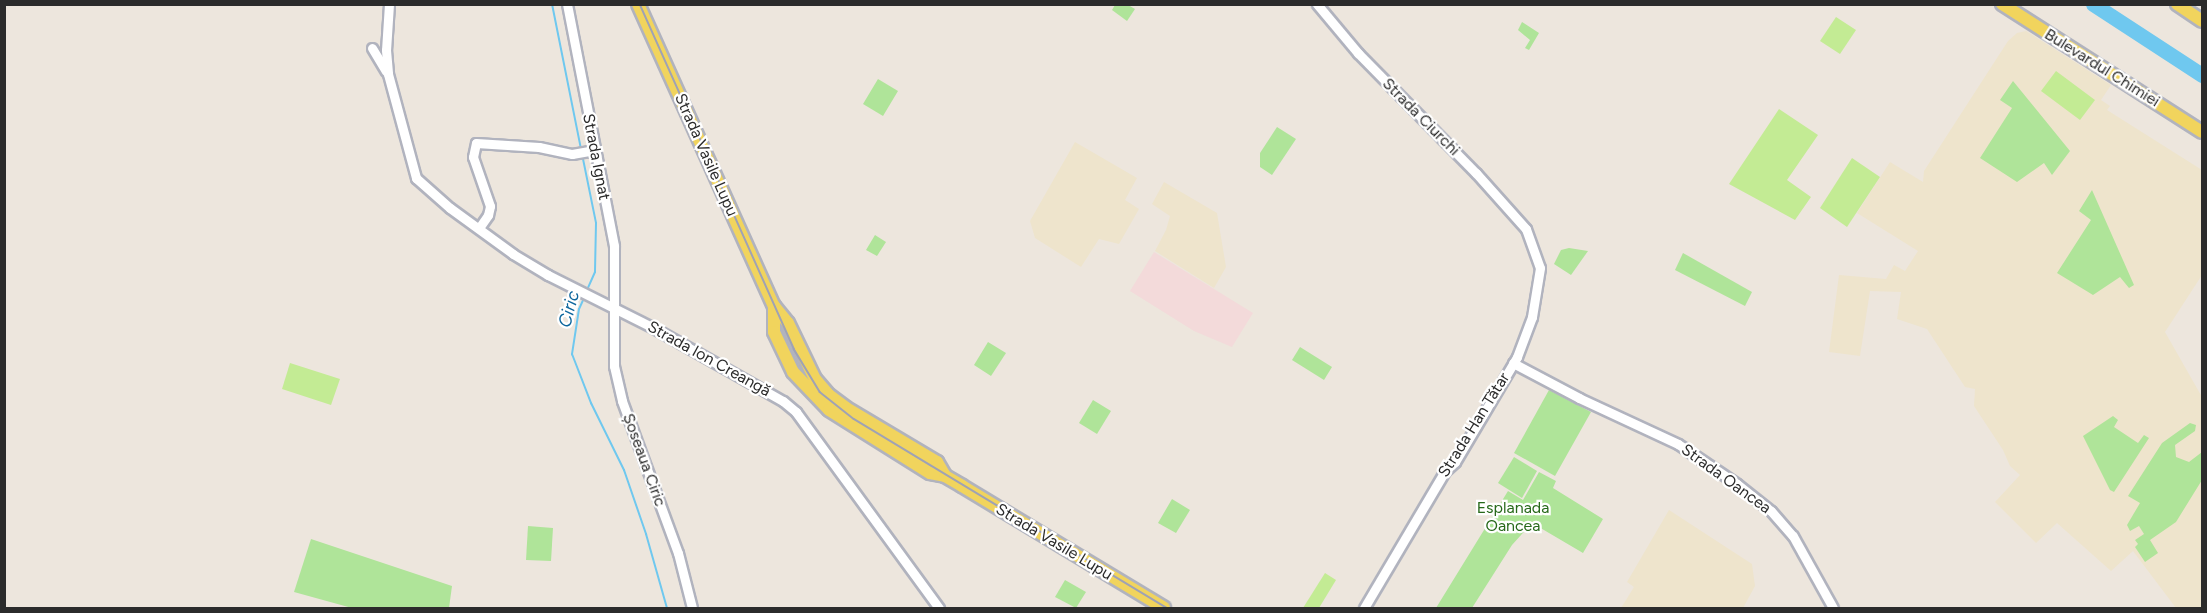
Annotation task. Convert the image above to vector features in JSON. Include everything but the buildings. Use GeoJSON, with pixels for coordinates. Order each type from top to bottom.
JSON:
{"type":"FeatureCollection","features":[{"type":"Feature","properties":{"kind":"main road","name":"Strada Vasile Lupu"},"geometry":{"type":"LineString","coordinates":[[638,4],[774,306],[788,323],[815,379],[829,395],[937,462],[945,476],[1164,609]]}},
{"type":"Feature","properties":{"kind":"main road","name":"Bulevardul Chimiei"},"geometry":{"type":"LineString","coordinates":[[2002,4],[2202,132]]}},
{"type":"Feature","properties":{"kind":"main road"},"geometry":{"type":"LineString","coordinates":[[2177,4],[2202,21]]}},
{"type":"Feature","properties":{"kind":"street"},"geometry":{"type":"LineString","coordinates":[[388,74],[386,50],[389,4]]}},
{"type":"Feature","properties":{"kind":"street","name":"Strada Ignat"},"geometry":{"type":"LineString","coordinates":[[567,4],[591,151],[614,246],[616,310]]}},
{"type":"Feature","properties":{"kind":"street","name":"Strada Ciurchi"},"geometry":{"type":"LineString","coordinates":[[1317,4],[1358,52],[1476,173],[1526,229]]}},
{"type":"Feature","properties":{"kind":"street"},"geometry":{"type":"LineString","coordinates":[[372,48],[388,74]]}},
{"type":"Feature","properties":{"kind":"street","name":"Strada Ion Creangă"},"geometry":{"type":"LineString","coordinates":[[388,74],[416,178],[513,254],[768,392],[796,412],[939,609]]}},
{"type":"Feature","properties":{"kind":"street"},"geometry":{"type":"LineString","coordinates":[[479,228],[488,215],[490,206],[473,157],[476,143],[539,147],[572,154],[591,151]]}},
{"type":"Feature","properties":{"kind":"street","name":"Strada Han Tătar"},"geometry":{"type":"LineString","coordinates":[[1364,609],[1513,363],[1532,317],[1540,268],[1526,229]]}},
{"type":"Feature","properties":{"kind":"street","name":"Șoseaua Ciric"},"geometry":{"type":"LineString","coordinates":[[616,310],[613,352],[622,401],[678,553],[692,609]]}},
{"type":"Feature","properties":{"kind":"street","name":"Strada Oancea"},"geometry":{"type":"LineString","coordinates":[[1513,363],[1579,398],[1678,444],[1737,484],[1771,511],[1793,536],[1833,609]]}},
{"type":"Feature","properties":{"kind":"shaded area"},"geometry":{"type":"Polygon","coordinates":[[[2026,31],[2111,85],[2101,100],[2110,106],[2107,110],[2202,170],[2202,275],[2165,332],[2202,397],[2202,608],[2176,608],[2133,551],[2111,571],[2057,523],[2036,543],[1995,502],[2020,475],[2010,466],[2003,450],[1974,406],[1975,389],[1965,387],[1927,329],[1897,319],[1901,292],[1870,291],[1860,356],[1829,352],[1839,275],[1886,279],[1894,265],[1905,271],[1918,251],[1857,213],[1890,162],[1923,182],[1924,171],[2008,41],[2017,33],[2026,31]]]}},
{"type":"Feature","properties":{"kind":"shaded area"},"geometry":{"type":"Polygon","coordinates":[[[1075,142],[1137,178],[1125,200],[1139,209],[1119,244],[1099,239],[1081,267],[1035,238],[1030,221],[1075,142]]]}},
{"type":"Feature","properties":{"kind":"shaded area"},"geometry":{"type":"Polygon","coordinates":[[[1164,182],[1217,213],[1226,267],[1214,288],[1155,251],[1166,230],[1170,216],[1152,204],[1164,182]]]}},
{"type":"Feature","properties":{"kind":"shaded area"},"geometry":{"type":"Polygon","coordinates":[[[1154,252],[1253,313],[1232,347],[1194,331],[1130,291],[1154,252]]]}},
{"type":"Feature","properties":{"kind":"shaded area"},"geometry":{"type":"Polygon","coordinates":[[[1669,510],[1752,564],[1755,586],[1743,608],[1621,608],[1634,587],[1627,582],[1669,510]]]}},
{"type":"Feature","properties":{"kind":"green space"},"geometry":{"type":"Polygon","coordinates":[[[1115,5],[1128,5],[1135,9],[1127,21],[1112,10],[1115,5]]]}},
{"type":"Feature","properties":{"kind":"green space"},"geometry":{"type":"Polygon","coordinates":[[[1836,17],[1856,30],[1840,54],[1820,41],[1836,17]]]}},
{"type":"Feature","properties":{"kind":"green space"},"geometry":{"type":"Polygon","coordinates":[[[1522,22],[1539,33],[1529,50],[1525,48],[1530,40],[1518,30],[1522,22]]]}},
{"type":"Feature","properties":{"kind":"green space"},"geometry":{"type":"Polygon","coordinates":[[[2056,71],[2095,100],[2080,120],[2041,91],[2056,71]]]}},
{"type":"Feature","properties":{"kind":"green space"},"geometry":{"type":"Polygon","coordinates":[[[878,79],[898,91],[883,116],[863,104],[878,79]]]}},
{"type":"Feature","properties":{"kind":"green space"},"geometry":{"type":"Polygon","coordinates":[[[2013,81],[2070,151],[2052,175],[2044,163],[2017,182],[1980,158],[2012,108],[2000,100],[2013,81]]]}},
{"type":"Feature","properties":{"kind":"green space"},"geometry":{"type":"Polygon","coordinates":[[[1779,109],[1818,135],[1787,180],[1811,197],[1795,220],[1729,184],[1779,109]]]}},
{"type":"Feature","properties":{"kind":"green space"},"geometry":{"type":"Polygon","coordinates":[[[1277,127],[1296,139],[1272,175],[1260,167],[1260,153],[1277,127]]]}},
{"type":"Feature","properties":{"kind":"green space"},"geometry":{"type":"Polygon","coordinates":[[[1852,158],[1880,177],[1847,227],[1820,208],[1852,158]]]}},
{"type":"Feature","properties":{"kind":"green space"},"geometry":{"type":"Polygon","coordinates":[[[2092,190],[2134,285],[2129,288],[2120,277],[2093,295],[2057,273],[2091,220],[2079,211],[2092,190]]]}},
{"type":"Feature","properties":{"kind":"green space"},"geometry":{"type":"Polygon","coordinates":[[[875,235],[886,242],[877,256],[866,250],[875,235]]]}},
{"type":"Feature","properties":{"kind":"green space"},"geometry":{"type":"Polygon","coordinates":[[[1569,248],[1588,251],[1571,275],[1554,264],[1561,250],[1569,248]]]}},
{"type":"Feature","properties":{"kind":"green space"},"geometry":{"type":"Polygon","coordinates":[[[1683,253],[1752,292],[1745,306],[1675,270],[1683,253]]]}},
{"type":"Feature","properties":{"kind":"green space"},"geometry":{"type":"Polygon","coordinates":[[[988,342],[1006,353],[991,376],[974,365],[988,342]]]}},
{"type":"Feature","properties":{"kind":"green space"},"geometry":{"type":"Polygon","coordinates":[[[1300,347],[1332,367],[1324,380],[1292,360],[1300,347]]]}},
{"type":"Feature","properties":{"kind":"green space"},"geometry":{"type":"Polygon","coordinates":[[[290,363],[340,379],[331,405],[282,389],[290,363]]]}},
{"type":"Feature","properties":{"kind":"green space"},"geometry":{"type":"Polygon","coordinates":[[[1549,390],[1591,412],[1555,476],[1514,453],[1549,390]]]}},
{"type":"Feature","properties":{"kind":"green space"},"geometry":{"type":"Polygon","coordinates":[[[1093,400],[1111,411],[1097,434],[1079,423],[1093,400]]]}},
{"type":"Feature","properties":{"kind":"green space"},"geometry":{"type":"Polygon","coordinates":[[[2113,416],[2118,420],[2114,427],[2138,443],[2144,435],[2149,438],[2114,492],[2110,490],[2083,436],[2113,416]]]}},
{"type":"Feature","properties":{"kind":"green space"},"geometry":{"type":"Polygon","coordinates":[[[2190,423],[2196,425],[2195,431],[2175,445],[2176,457],[2189,462],[2202,452],[2202,480],[2176,522],[2150,540],[2158,553],[2145,562],[2135,547],[2138,544],[2135,540],[2144,534],[2139,526],[2130,531],[2127,525],[2140,503],[2128,496],[2162,443],[2190,423]]]}},
{"type":"Feature","properties":{"kind":"green space"},"geometry":{"type":"Polygon","coordinates":[[[1514,457],[1537,471],[1522,498],[1498,483],[1514,457]]]}},
{"type":"Feature","properties":{"kind":"green space","name":"Esplanada Oancea"},"geometry":{"type":"Polygon","coordinates":[[[1539,472],[1556,481],[1553,488],[1603,519],[1583,553],[1532,523],[1512,545],[1472,608],[1436,608],[1508,491],[1523,500],[1539,472]]]}},
{"type":"Feature","properties":{"kind":"green space"},"geometry":{"type":"Polygon","coordinates":[[[1172,499],[1190,510],[1176,533],[1158,523],[1172,499]]]}},
{"type":"Feature","properties":{"kind":"green space"},"geometry":{"type":"Polygon","coordinates":[[[528,526],[553,528],[551,561],[526,560],[528,526]]]}},
{"type":"Feature","properties":{"kind":"green space"},"geometry":{"type":"Polygon","coordinates":[[[311,539],[452,586],[449,608],[352,608],[294,592],[311,539]]]}},
{"type":"Feature","properties":{"kind":"green space"},"geometry":{"type":"Polygon","coordinates":[[[1325,573],[1336,580],[1319,608],[1303,608],[1325,573]]]}},
{"type":"Feature","properties":{"kind":"green space"},"geometry":{"type":"Polygon","coordinates":[[[1065,580],[1086,592],[1076,608],[1055,597],[1065,580]]]}},
{"type":"Feature","properties":{"kind":"waterway","name":"Ciric"},"geometry":{"type":"LineString","coordinates":[[552,4],[581,149]]}},
{"type":"Feature","properties":{"kind":"waterway"},"geometry":{"type":"LineString","coordinates":[[2093,4],[2202,75]]}},
{"type":"Feature","properties":{"kind":"waterway","name":"Ciric"},"geometry":{"type":"LineString","coordinates":[[582,154],[596,223],[595,272],[586,292]]}},
{"type":"Feature","properties":{"kind":"waterway","name":"Ciric"},"geometry":{"type":"LineString","coordinates":[[584,298],[579,309],[572,354],[591,403],[624,470],[646,534],[667,608]]}},
{"type":"Feature","properties":{"kind":"tram line"},"geometry":{"type":"LineString","coordinates":[[640,4],[794,349],[820,392],[854,419],[1167,608]]}}]}
